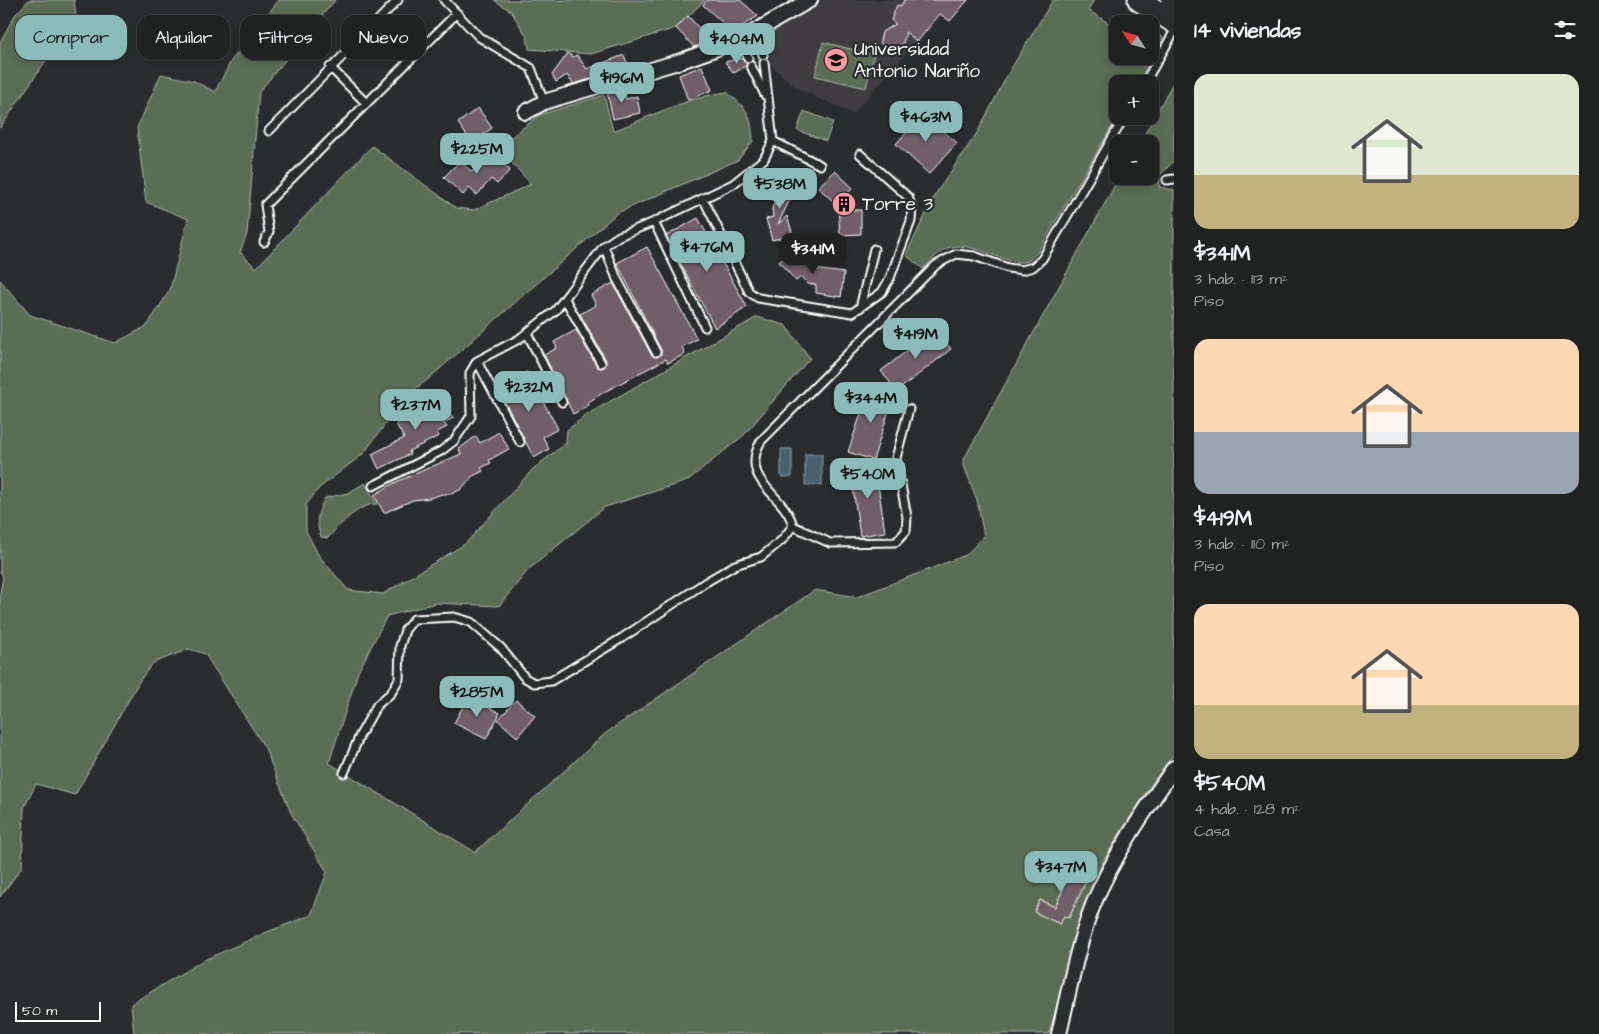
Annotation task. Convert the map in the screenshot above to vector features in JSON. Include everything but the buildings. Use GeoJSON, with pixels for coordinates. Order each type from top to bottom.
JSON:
{"type":"FeatureCollection","features":[{"type":"Feature","properties":{"kind":"main road"},"geometry":{"type":"LineString","coordinates":[[1139,0],[1174,22]]}},
{"type":"Feature","properties":{"kind":"street"},"geometry":{"type":"LineString","coordinates":[[526,112],[544,102],[681,61],[742,39],[758,32],[810,0]]}},
{"type":"Feature","properties":{"kind":"street"},"geometry":{"type":"LineString","coordinates":[[1059,1034],[1082,939],[1094,905],[1115,862],[1153,798],[1174,768]]}},
{"type":"Feature","properties":{"kind":"lane"},"geometry":{"type":"LineString","coordinates":[[269,131],[398,0]]}},
{"type":"Feature","properties":{"kind":"lane"},"geometry":{"type":"LineString","coordinates":[[444,0],[465,25],[479,37],[530,68],[544,102]]}},
{"type":"Feature","properties":{"kind":"lane"},"geometry":{"type":"LineString","coordinates":[[264,242],[269,232],[265,205],[456,13]]}},
{"type":"Feature","properties":{"kind":"lane"},"geometry":{"type":"LineString","coordinates":[[758,32],[763,55]]}},
{"type":"Feature","properties":{"kind":"lane"},"geometry":{"type":"LineString","coordinates":[[1149,75],[1174,32]]}},
{"type":"Feature","properties":{"kind":"lane"},"geometry":{"type":"LineString","coordinates":[[742,39],[748,58]]}},
{"type":"Feature","properties":{"kind":"lane"},"geometry":{"type":"LineString","coordinates":[[373,486],[442,451],[458,435],[471,416],[470,373],[477,361],[526,333],[556,310],[604,246],[618,236],[654,222],[733,184],[764,158],[773,140],[764,63]]}},
{"type":"Feature","properties":{"kind":"lane"},"geometry":{"type":"LineString","coordinates":[[751,66],[767,97]]}},
{"type":"Feature","properties":{"kind":"lane"},"geometry":{"type":"LineString","coordinates":[[330,67],[366,103]]}},
{"type":"Feature","properties":{"kind":"lane"},"geometry":{"type":"LineString","coordinates":[[909,410],[896,458],[907,517],[906,531],[896,542],[830,543],[794,526],[791,517],[762,483],[756,470],[756,450],[761,441],[936,264],[956,254],[974,256],[1008,268],[1022,270],[1032,267],[1042,259],[1120,125]]}},
{"type":"Feature","properties":{"kind":"lane"},"geometry":{"type":"LineString","coordinates":[[773,140],[820,165]]}},
{"type":"Feature","properties":{"kind":"lane"},"geometry":{"type":"LineString","coordinates":[[703,198],[749,292],[758,298],[852,313],[882,292],[890,278],[911,221],[912,208],[908,197],[860,154]]}},
{"type":"Feature","properties":{"kind":"lane"},"geometry":{"type":"LineString","coordinates":[[654,222],[705,327]]}},
{"type":"Feature","properties":{"kind":"lane"},"geometry":{"type":"LineString","coordinates":[[604,246],[618,279],[656,352]]}},
{"type":"Feature","properties":{"kind":"lane"},"geometry":{"type":"LineString","coordinates":[[860,308],[874,249]]}},
{"type":"Feature","properties":{"kind":"lane"},"geometry":{"type":"LineString","coordinates":[[565,299],[601,363]]}},
{"type":"Feature","properties":{"kind":"lane"},"geometry":{"type":"LineString","coordinates":[[526,333],[562,402]]}},
{"type":"Feature","properties":{"kind":"lane"},"geometry":{"type":"LineString","coordinates":[[477,361],[520,442]]}},
{"type":"Feature","properties":{"kind":"lane"},"geometry":{"type":"LineString","coordinates":[[344,773],[360,735],[377,705],[391,693],[400,678],[400,646],[405,630],[414,619],[454,617],[472,622],[501,648],[525,678],[534,683],[551,681],[735,565],[761,557],[782,540],[794,526]]}},
{"type":"Feature","properties":{"kind":"shaded area","name":"Universidad Antonio Nariño"},"geometry":{"type":"Polygon","coordinates":[[[818,0],[953,0],[853,114],[795,87],[771,65],[764,30],[818,0]]]}},
{"type":"Feature","properties":{"kind":"green space"},"geometry":{"type":"Polygon","coordinates":[[[29,0],[74,0],[76,15],[15,15],[29,0]]]}},
{"type":"Feature","properties":{"kind":"green space"},"geometry":{"type":"Polygon","coordinates":[[[279,0],[335,0],[323,15],[267,15],[279,0]]]}},
{"type":"Feature","properties":{"kind":"green space"},"geometry":{"type":"Polygon","coordinates":[[[494,0],[705,0],[676,28],[591,54],[529,49],[527,37],[511,11],[494,0]]]}},
{"type":"Feature","properties":{"kind":"green space"},"geometry":{"type":"Polygon","coordinates":[[[1053,0],[1094,0],[1088,10],[1109,23],[1109,65],[1148,65],[1142,75],[1109,75],[1109,125],[1113,125],[1037,253],[1031,259],[1021,262],[1012,261],[960,246],[947,248],[932,259],[923,269],[906,255],[935,195],[977,133],[1009,72],[1053,0]]]}},
{"type":"Feature","properties":{"kind":"green space"},"geometry":{"type":"Polygon","coordinates":[[[15,15],[15,60],[46,60],[0,128],[0,42],[15,15]]]}},
{"type":"Feature","properties":{"kind":"green space"},"geometry":{"type":"Polygon","coordinates":[[[1159,35],[1164,38],[1159,47],[1159,35]]]}},
{"type":"Feature","properties":{"kind":"green space"},"geometry":{"type":"Polygon","coordinates":[[[823,42],[874,55],[866,88],[815,76],[823,42]]]}},
{"type":"Feature","properties":{"kind":"green space"},"geometry":{"type":"Polygon","coordinates":[[[240,50],[240,60],[285,60],[259,92],[247,234],[240,252],[256,268],[372,146],[456,208],[474,210],[531,184],[498,148],[539,115],[604,95],[613,131],[698,98],[727,92],[744,108],[751,124],[753,141],[738,160],[617,213],[426,381],[408,394],[363,454],[319,488],[306,505],[306,531],[319,556],[348,590],[383,594],[465,544],[533,469],[566,443],[567,430],[588,414],[757,317],[785,325],[810,358],[744,435],[687,481],[605,507],[528,570],[499,606],[436,603],[387,616],[358,672],[329,763],[475,852],[606,733],[815,590],[857,597],[966,555],[984,536],[977,500],[964,466],[964,459],[1115,185],[1159,185],[1159,135],[1144,135],[1150,125],[1159,125],[1159,108],[1174,81],[1174,161],[1160,175],[1159,187],[1174,190],[1174,754],[1153,782],[1103,861],[1078,926],[1049,1034],[134,1034],[131,1004],[202,961],[311,915],[327,872],[291,813],[265,748],[205,654],[189,649],[153,663],[140,680],[75,795],[36,784],[24,808],[22,867],[0,897],[0,593],[3,577],[0,571],[0,280],[30,315],[115,343],[147,326],[170,290],[188,219],[146,202],[137,128],[161,74],[194,81],[215,92],[231,61],[240,50]]]}},
{"type":"Feature","properties":{"kind":"green space"},"geometry":{"type":"Polygon","coordinates":[[[804,111],[833,122],[826,141],[797,130],[804,111]]]}},
{"type":"Feature","properties":{"kind":"green space"},"geometry":{"type":"Polygon","coordinates":[[[365,483],[377,504],[357,511],[328,538],[321,537],[318,517],[325,498],[348,493],[365,483]]]}},
{"type":"Feature","properties":{"kind":"water"},"geometry":{"type":"Polygon","coordinates":[[[781,449],[792,449],[792,477],[781,477],[781,449]]]}},
{"type":"Feature","properties":{"kind":"water"},"geometry":{"type":"Polygon","coordinates":[[[805,454],[822,454],[822,485],[805,485],[805,454]]]}},
{"type":"Feature","properties":{"kind":"place","name":"Universidad Antonio Nariño"},"geometry":{"type":"Point","coordinates":[836,60]}},
{"type":"Feature","properties":{"kind":"place","name":"Torre 3"},"geometry":{"type":"Point","coordinates":[844,204]}}]}
